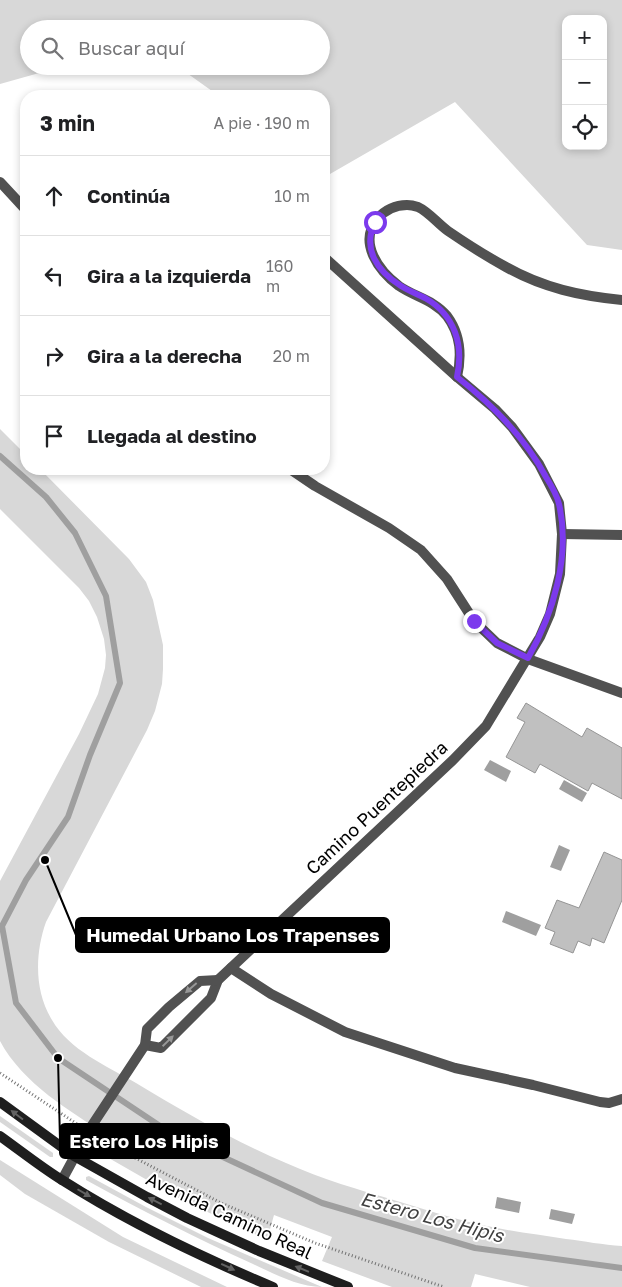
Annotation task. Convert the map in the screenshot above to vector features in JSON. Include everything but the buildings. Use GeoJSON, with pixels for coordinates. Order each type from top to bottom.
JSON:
{"type":"FeatureCollection","features":[{"type":"Feature","properties":{"kind":"main road","name":"Avenida Camino Real"},"geometry":{"type":"LineString","coordinates":[[0,1102],[74,1156],[187,1218],[259,1251],[348,1287]]}},
{"type":"Feature","properties":{"kind":"main road"},"geometry":{"type":"LineString","coordinates":[[0,1136],[62,1180],[104,1205],[184,1247],[273,1287]]}},
{"type":"Feature","properties":{"kind":"street"},"geometry":{"type":"LineString","coordinates":[[0,182],[20,204]]}},
{"type":"Feature","properties":{"kind":"street"},"geometry":{"type":"LineString","coordinates":[[457,377],[460,364],[458,338],[446,315],[425,298],[411,293],[398,285],[387,275],[372,256],[369,238],[371,230],[381,214],[390,208],[409,205],[419,208],[447,230],[476,249],[528,278],[573,294],[622,300]]}},
{"type":"Feature","properties":{"kind":"street","name":"Camino Puentepiedra"},"geometry":{"type":"LineString","coordinates":[[145,1045],[161,1048],[211,998],[218,980],[453,760],[486,726],[540,637],[555,594],[560,568],[562,534],[559,503],[539,464],[517,434],[495,409],[330,262]]}},
{"type":"Feature","properties":{"kind":"street"},"geometry":{"type":"LineString","coordinates":[[299,475],[389,528],[421,550],[447,579],[465,609],[485,633],[505,647],[528,658],[622,693]]}},
{"type":"Feature","properties":{"kind":"street"},"geometry":{"type":"LineString","coordinates":[[562,534],[622,535]]}},
{"type":"Feature","properties":{"kind":"street"},"geometry":{"type":"LineString","coordinates":[[231,968],[271,994],[345,1032],[455,1068],[600,1102],[609,1103],[622,1100]]}},
{"type":"Feature","properties":{"kind":"street"},"geometry":{"type":"LineString","coordinates":[[62,1180],[89,1131],[145,1045],[147,1029],[200,980],[218,980]]}},
{"type":"Feature","properties":{"kind":"path"},"geometry":{"type":"LineString","coordinates":[[0,1073],[89,1131],[222,1203],[315,1243],[444,1287]]}},
{"type":"Feature","properties":{"kind":"shaded area"},"geometry":{"type":"Polygon","coordinates":[[[0,0],[622,0],[622,250],[587,245],[455,102],[330,174],[330,90],[211,90],[190,75],[330,75],[330,20],[20,20],[20,75],[32,75],[0,84],[0,0]]]}},
{"type":"Feature","properties":{"kind":"shaded area"},"geometry":{"type":"Polygon","coordinates":[[[0,429],[20,449],[20,475],[46,475],[129,559],[146,582],[153,600],[163,645],[162,684],[155,711],[147,730],[46,922],[42,934],[38,959],[39,984],[46,1009],[59,1031],[78,1049],[228,1136],[313,1174],[369,1193],[481,1225],[622,1246],[622,1287],[530,1287],[475,1274],[471,1287],[392,1287],[322,1261],[332,1237],[274,1215],[267,1240],[182,1200],[100,1153],[110,1137],[64,1107],[21,1070],[0,1041],[0,881],[79,734],[98,694],[105,668],[106,655],[104,639],[97,617],[89,601],[79,588],[0,509],[0,429]]]}},
{"type":"Feature","properties":{"kind":"shaded area"},"geometry":{"type":"Polygon","coordinates":[[[490,760],[511,771],[506,782],[484,770],[490,760]]]}},
{"type":"Feature","properties":{"kind":"shaded area"},"geometry":{"type":"Polygon","coordinates":[[[564,780],[587,793],[582,802],[559,789],[564,780]]]}},
{"type":"Feature","properties":{"kind":"shaded area"},"geometry":{"type":"Polygon","coordinates":[[[559,845],[570,850],[561,871],[550,867],[559,845]]]}},
{"type":"Feature","properties":{"kind":"shaded area"},"geometry":{"type":"Polygon","coordinates":[[[506,911],[541,925],[536,936],[502,922],[506,911]]]}},
{"type":"Feature","properties":{"kind":"shaded area"},"geometry":{"type":"Polygon","coordinates":[[[0,1116],[53,1153],[53,1157],[50,1157],[0,1122],[0,1116]]]}},
{"type":"Feature","properties":{"kind":"shaded area"},"geometry":{"type":"Polygon","coordinates":[[[0,1160],[123,1237],[227,1287],[201,1287],[109,1242],[25,1194],[0,1175],[0,1160]]]}},
{"type":"Feature","properties":{"kind":"shaded area"},"geometry":{"type":"Polygon","coordinates":[[[89,1176],[208,1238],[322,1287],[304,1285],[287,1279],[211,1244],[86,1180],[86,1177],[89,1176]]]}},
{"type":"Feature","properties":{"kind":"shaded area"},"geometry":{"type":"Polygon","coordinates":[[[497,1197],[521,1202],[519,1213],[495,1208],[497,1197]]]}},
{"type":"Feature","properties":{"kind":"shaded area"},"geometry":{"type":"Polygon","coordinates":[[[551,1209],[575,1214],[572,1224],[549,1219],[551,1209]]]}},
{"type":"Feature","properties":{"kind":"waterway","name":"Estero Los Hipis"},"geometry":{"type":"LineString","coordinates":[[0,456],[20,474]]}},
{"type":"Feature","properties":{"kind":"waterway","name":"Estero Los Hipis"},"geometry":{"type":"LineString","coordinates":[[21,475],[46,497],[75,533],[106,596],[120,683],[90,755],[68,817],[26,880],[2,926],[16,1003],[58,1058],[169,1132],[322,1203],[475,1248],[622,1268]]}},
{"type":"Feature","properties":{"kind":"place","name":"Humedal Urbano Los Trapenses"},"geometry":{"type":"Point","coordinates":[45,860]}},
{"type":"Feature","properties":{"kind":"place","name":"Estero Los Hipis"},"geometry":{"type":"Point","coordinates":[58,1058]}},
{"type":"Feature","properties":{"kind":"route"},"geometry":{"type":"LineString","coordinates":[[375,222],[369,238],[372,256],[377,264],[398,285],[411,293],[425,298],[446,315],[458,338],[460,364],[457,377],[495,409],[512,427],[539,464],[559,503],[562,534],[560,574],[550,614],[528,658],[512,652],[497,643],[474,621]]}}]}
